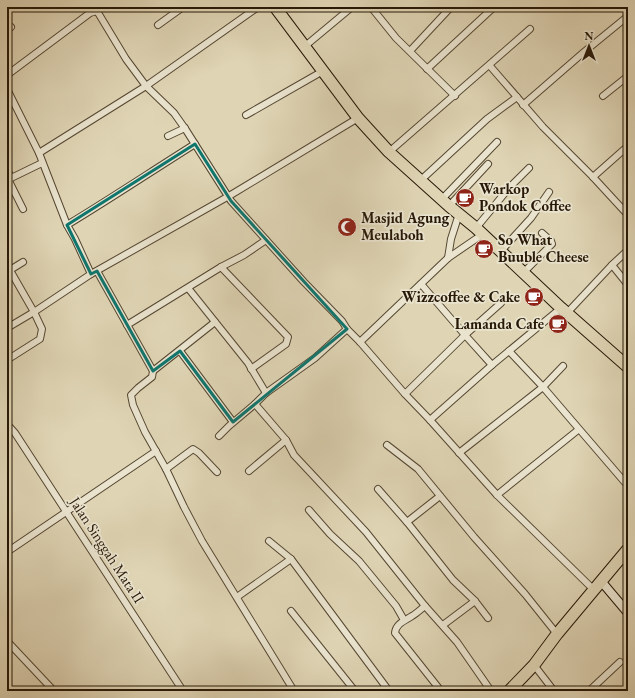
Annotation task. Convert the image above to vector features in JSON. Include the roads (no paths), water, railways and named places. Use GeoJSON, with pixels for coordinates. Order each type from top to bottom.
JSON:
{"type":"FeatureCollection","features":[{"type":"Feature","properties":{"kind":"highway"},"geometry":{"type":"LineString","coordinates":[[275,7],[358,118],[389,152],[479,231],[628,367]]}},
{"type":"Feature","properties":{"kind":"highway"},"geometry":{"type":"LineString","coordinates":[[509,691],[534,665],[557,634],[628,549]]}},
{"type":"Feature","properties":{"kind":"street"},"geometry":{"type":"LineString","coordinates":[[84,7],[90,13]]}},
{"type":"Feature","properties":{"kind":"street"},"geometry":{"type":"LineString","coordinates":[[158,25],[183,7]]}},
{"type":"Feature","properties":{"kind":"street"},"geometry":{"type":"LineString","coordinates":[[39,153],[146,86],[258,7]]}},
{"type":"Feature","properties":{"kind":"street"},"geometry":{"type":"LineString","coordinates":[[304,47],[352,7]]}},
{"type":"Feature","properties":{"kind":"street"},"geometry":{"type":"LineString","coordinates":[[371,7],[396,38],[454,96]]}},
{"type":"Feature","properties":{"kind":"street"},"geometry":{"type":"LineString","coordinates":[[410,51],[451,7]]}},
{"type":"Feature","properties":{"kind":"street"},"geometry":{"type":"LineString","coordinates":[[427,68],[494,7]]}},
{"type":"Feature","properties":{"kind":"street"},"geometry":{"type":"LineString","coordinates":[[7,75],[90,13],[99,9],[126,59],[146,86],[174,113],[186,128],[231,201],[342,321],[347,329],[497,495],[594,590]]}},
{"type":"Feature","properties":{"kind":"street"},"geometry":{"type":"LineString","coordinates":[[523,104],[628,16]]}},
{"type":"Feature","properties":{"kind":"street"},"geometry":{"type":"LineString","coordinates":[[389,152],[490,66],[530,29]]}},
{"type":"Feature","properties":{"kind":"street"},"geometry":{"type":"LineString","coordinates":[[490,66],[543,127],[593,177],[628,215]]}},
{"type":"Feature","properties":{"kind":"street"},"geometry":{"type":"LineString","coordinates":[[246,115],[322,71]]}},
{"type":"Feature","properties":{"kind":"street"},"geometry":{"type":"LineString","coordinates":[[603,96],[628,76]]}},
{"type":"Feature","properties":{"kind":"street"},"geometry":{"type":"LineString","coordinates":[[7,89],[39,153],[66,225],[153,371],[152,377],[134,391],[131,399],[154,453],[166,469],[202,541],[294,691]]}},
{"type":"Feature","properties":{"kind":"street"},"geometry":{"type":"LineString","coordinates":[[421,180],[487,119],[517,97]]}},
{"type":"Feature","properties":{"kind":"street"},"geometry":{"type":"LineString","coordinates":[[7,328],[94,273],[228,196],[358,118]]}},
{"type":"Feature","properties":{"kind":"street"},"geometry":{"type":"LineString","coordinates":[[168,136],[186,128]]}},
{"type":"Feature","properties":{"kind":"street"},"geometry":{"type":"LineString","coordinates":[[445,202],[497,142]]}},
{"type":"Feature","properties":{"kind":"street"},"geometry":{"type":"LineString","coordinates":[[66,225],[195,144]]}},
{"type":"Feature","properties":{"kind":"street"},"geometry":{"type":"LineString","coordinates":[[593,177],[628,146]]}},
{"type":"Feature","properties":{"kind":"street"},"geometry":{"type":"LineString","coordinates":[[8,179],[42,163]]}},
{"type":"Feature","properties":{"kind":"street"},"geometry":{"type":"LineString","coordinates":[[445,202],[488,164]]}},
{"type":"Feature","properties":{"kind":"street"},"geometry":{"type":"LineString","coordinates":[[360,342],[448,258],[479,231],[509,188],[529,168]]}},
{"type":"Feature","properties":{"kind":"street"},"geometry":{"type":"LineString","coordinates":[[7,169],[8,179],[23,209]]}},
{"type":"Feature","properties":{"kind":"street"},"geometry":{"type":"LineString","coordinates":[[501,251],[531,218],[549,192]]}},
{"type":"Feature","properties":{"kind":"street"},"geometry":{"type":"LineString","coordinates":[[448,258],[451,239],[459,214]]}},
{"type":"Feature","properties":{"kind":"street"},"geometry":{"type":"LineString","coordinates":[[524,272],[552,244],[542,233]]}},
{"type":"Feature","properties":{"kind":"street"},"geometry":{"type":"LineString","coordinates":[[126,325],[221,267],[244,255],[266,240]]}},
{"type":"Feature","properties":{"kind":"street"},"geometry":{"type":"LineString","coordinates":[[430,420],[509,351],[564,310],[628,250]]}},
{"type":"Feature","properties":{"kind":"street"},"geometry":{"type":"LineString","coordinates":[[7,360],[41,337],[42,329],[34,312],[8,267],[23,262]]}},
{"type":"Feature","properties":{"kind":"street"},"geometry":{"type":"LineString","coordinates":[[612,265],[628,285]]}},
{"type":"Feature","properties":{"kind":"street"},"geometry":{"type":"LineString","coordinates":[[221,267],[288,337],[286,344],[251,369]]}},
{"type":"Feature","properties":{"kind":"street"},"geometry":{"type":"LineString","coordinates":[[421,284],[492,365]]}},
{"type":"Feature","properties":{"kind":"street"},"geometry":{"type":"LineString","coordinates":[[188,288],[251,369],[266,393]]}},
{"type":"Feature","properties":{"kind":"street"},"geometry":{"type":"LineString","coordinates":[[405,394],[501,303]]}},
{"type":"Feature","properties":{"kind":"street"},"geometry":{"type":"LineString","coordinates":[[153,371],[215,322]]}},
{"type":"Feature","properties":{"kind":"street"},"geometry":{"type":"LineString","coordinates":[[219,436],[266,393],[315,358],[347,329]]}},
{"type":"Feature","properties":{"kind":"street"},"geometry":{"type":"LineString","coordinates":[[180,351],[233,422]]}},
{"type":"Feature","properties":{"kind":"street"},"geometry":{"type":"LineString","coordinates":[[509,351],[543,387],[578,430],[628,486]]}},
{"type":"Feature","properties":{"kind":"street"},"geometry":{"type":"LineString","coordinates":[[460,453],[543,387],[564,366]]}},
{"type":"Feature","properties":{"kind":"street"},"geometry":{"type":"LineString","coordinates":[[255,404],[286,440],[294,456],[366,532],[425,606],[457,642],[491,691]]}},
{"type":"Feature","properties":{"kind":"street","name":"Jalan Singgah Mata II"},"geometry":{"type":"LineString","coordinates":[[7,424],[19,439],[183,691]]}},
{"type":"Feature","properties":{"kind":"street"},"geometry":{"type":"LineString","coordinates":[[497,495],[578,430]]}},
{"type":"Feature","properties":{"kind":"street"},"geometry":{"type":"LineString","coordinates":[[249,471],[286,440]]}},
{"type":"Feature","properties":{"kind":"street"},"geometry":{"type":"LineString","coordinates":[[387,446],[418,469],[474,537],[525,594],[557,634]]}},
{"type":"Feature","properties":{"kind":"street"},"geometry":{"type":"LineString","coordinates":[[166,469],[192,449],[199,453],[217,472]]}},
{"type":"Feature","properties":{"kind":"street"},"geometry":{"type":"LineString","coordinates":[[7,552],[154,453]]}},
{"type":"Feature","properties":{"kind":"street"},"geometry":{"type":"LineString","coordinates":[[378,489],[407,522],[453,580],[475,601],[488,618]]}},
{"type":"Feature","properties":{"kind":"street"},"geometry":{"type":"LineString","coordinates":[[407,522],[440,496]]}},
{"type":"Feature","properties":{"kind":"street"},"geometry":{"type":"LineString","coordinates":[[309,510],[330,534],[359,561],[396,606],[404,620]]}},
{"type":"Feature","properties":{"kind":"street"},"geometry":{"type":"LineString","coordinates":[[269,541],[291,558],[389,691]]}},
{"type":"Feature","properties":{"kind":"street"},"geometry":{"type":"LineString","coordinates":[[237,597],[291,558]]}},
{"type":"Feature","properties":{"kind":"street"},"geometry":{"type":"LineString","coordinates":[[601,581],[628,612]]}},
{"type":"Feature","properties":{"kind":"street"},"geometry":{"type":"LineString","coordinates":[[443,625],[475,601]]}},
{"type":"Feature","properties":{"kind":"street"},"geometry":{"type":"LineString","coordinates":[[425,606],[412,617],[404,620],[396,629],[395,633],[440,691]]}},
{"type":"Feature","properties":{"kind":"street"},"geometry":{"type":"LineString","coordinates":[[291,610],[355,691]]}},
{"type":"Feature","properties":{"kind":"street"},"geometry":{"type":"LineString","coordinates":[[7,640],[54,691]]}},
{"type":"Feature","properties":{"kind":"street"},"geometry":{"type":"LineString","coordinates":[[589,691],[620,662]]}},
{"type":"Feature","properties":{"kind":"street"},"geometry":{"type":"LineString","coordinates":[[534,665],[554,691]]}},
{"type":"Feature","properties":{"kind":"place","name":"Warkop Pondok Coffee"},"geometry":{"type":"Point","coordinates":[465,198]}},
{"type":"Feature","properties":{"kind":"place","name":"Masjid Agung Meulaboh"},"geometry":{"type":"Point","coordinates":[347,227]}},
{"type":"Feature","properties":{"kind":"place","name":"So What Buuble Cheese"},"geometry":{"type":"Point","coordinates":[484,249]}},
{"type":"Feature","properties":{"kind":"place","name":"Wizzcoffee & Cake"},"geometry":{"type":"Point","coordinates":[534,297]}},
{"type":"Feature","properties":{"kind":"place","name":"Lamanda Cafe"},"geometry":{"type":"Point","coordinates":[558,324]}}]}
